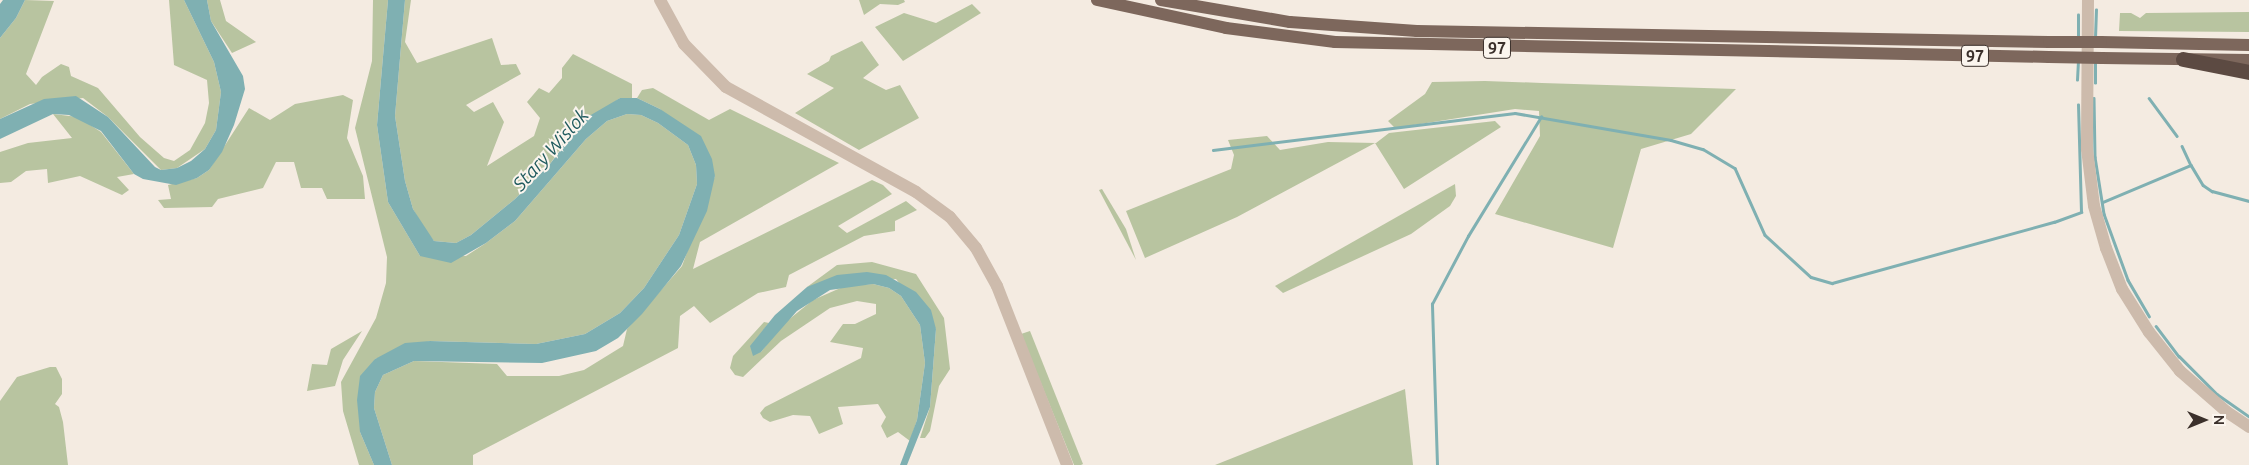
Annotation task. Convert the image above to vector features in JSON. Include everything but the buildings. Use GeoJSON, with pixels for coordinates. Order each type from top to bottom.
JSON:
{"type":"FeatureCollection","features":[{"type":"Feature","properties":{"kind":"highway"},"geometry":{"type":"LineString","coordinates":[[2183,59],[2249,72]]}},
{"type":"Feature","properties":{"kind":"main road","name":"97"},"geometry":{"type":"LineString","coordinates":[[1097,0],[1218,27],[1336,42],[2249,60]]}},
{"type":"Feature","properties":{"kind":"main road","name":"97"},"geometry":{"type":"LineString","coordinates":[[1161,0],[1290,22],[1417,32],[2249,45]]}},
{"type":"Feature","properties":{"kind":"street"},"geometry":{"type":"LineString","coordinates":[[660,0],[684,44],[726,87],[916,192],[950,217],[976,248],[997,286],[1067,465]]}},
{"type":"Feature","properties":{"kind":"street"},"geometry":{"type":"LineString","coordinates":[[2088,0],[2089,168],[2094,206],[2106,248],[2122,289],[2149,332],[2180,371],[2227,412],[2249,427]]}},
{"type":"Feature","properties":{"kind":"green space"},"geometry":{"type":"Polygon","coordinates":[[[25,0],[54,1],[26,74],[36,85],[42,77],[61,64],[69,67],[71,76],[98,88],[140,137],[164,158],[174,161],[190,150],[205,123],[209,103],[207,80],[174,65],[169,0],[184,0],[214,62],[221,92],[216,130],[205,149],[177,168],[161,170],[108,117],[83,98],[30,104],[0,119],[0,38],[16,18],[25,0]]]}},
{"type":"Feature","properties":{"kind":"green space"},"geometry":{"type":"Polygon","coordinates":[[[207,0],[220,0],[226,21],[256,42],[232,53],[211,21],[207,0]]]}},
{"type":"Feature","properties":{"kind":"green space"},"geometry":{"type":"Polygon","coordinates":[[[373,0],[388,0],[377,125],[388,202],[420,256],[466,256],[486,243],[515,221],[586,139],[607,121],[627,114],[641,115],[658,123],[688,145],[696,165],[697,184],[679,235],[644,288],[620,313],[585,334],[536,344],[430,341],[375,359],[360,432],[374,465],[359,465],[343,411],[341,382],[376,318],[386,283],[387,257],[355,128],[372,61],[373,0]]]}},
{"type":"Feature","properties":{"kind":"green space"},"geometry":{"type":"Polygon","coordinates":[[[405,0],[411,0],[405,42],[417,63],[492,38],[501,65],[516,64],[521,74],[466,105],[474,112],[493,102],[504,122],[487,166],[534,136],[540,118],[527,102],[539,88],[549,93],[562,78],[562,68],[573,54],[632,84],[632,98],[620,98],[572,132],[550,164],[515,199],[471,235],[456,243],[434,241],[424,229],[413,209],[405,181],[395,116],[405,0]]]}},
{"type":"Feature","properties":{"kind":"green space"},"geometry":{"type":"Polygon","coordinates":[[[859,0],[904,0],[905,2],[898,5],[880,4],[864,15],[859,0]]]}},
{"type":"Feature","properties":{"kind":"green space"},"geometry":{"type":"Polygon","coordinates":[[[972,4],[981,13],[903,61],[875,27],[904,13],[936,23],[972,4]]]}},
{"type":"Feature","properties":{"kind":"green space"},"geometry":{"type":"Polygon","coordinates":[[[2249,12],[2249,32],[2119,31],[2120,13],[2131,13],[2140,18],[2146,13],[2249,12]]]}},
{"type":"Feature","properties":{"kind":"green space"},"geometry":{"type":"Polygon","coordinates":[[[862,41],[879,65],[863,78],[886,90],[900,85],[919,118],[859,150],[795,113],[834,88],[807,74],[829,61],[831,56],[862,41]]]}},
{"type":"Feature","properties":{"kind":"green space"},"geometry":{"type":"Polygon","coordinates":[[[1485,81],[1736,89],[1691,134],[1641,149],[1613,248],[1495,214],[1540,136],[1539,111],[1515,109],[1395,128],[1388,121],[1425,94],[1432,82],[1485,81]]]}},
{"type":"Feature","properties":{"kind":"green space"},"geometry":{"type":"Polygon","coordinates":[[[653,88],[709,120],[730,109],[839,163],[700,242],[693,269],[872,180],[883,185],[892,194],[838,226],[847,233],[906,201],[917,210],[895,221],[895,231],[864,236],[789,275],[786,287],[758,293],[710,323],[694,306],[680,316],[678,348],[473,455],[473,465],[392,465],[374,408],[375,392],[383,375],[414,361],[497,364],[507,376],[559,376],[584,370],[623,346],[627,329],[682,266],[715,176],[660,109],[637,98],[642,90],[653,88]]]}},
{"type":"Feature","properties":{"kind":"green space"},"geometry":{"type":"Polygon","coordinates":[[[343,95],[353,100],[347,138],[363,176],[365,199],[327,199],[322,188],[301,188],[294,162],[276,162],[263,188],[218,199],[212,207],[164,208],[158,200],[171,199],[168,185],[197,178],[209,170],[249,108],[270,120],[295,104],[343,95]]]}},
{"type":"Feature","properties":{"kind":"green space"},"geometry":{"type":"Polygon","coordinates":[[[53,114],[78,117],[101,132],[134,174],[117,177],[129,190],[122,195],[80,176],[48,183],[47,169],[26,171],[11,182],[0,183],[0,152],[28,143],[72,138],[53,114]]]}},
{"type":"Feature","properties":{"kind":"green space"},"geometry":{"type":"Polygon","coordinates":[[[1495,121],[1501,127],[1404,189],[1375,143],[1237,217],[1145,258],[1126,211],[1231,169],[1234,155],[1228,140],[1267,136],[1280,150],[1328,142],[1376,143],[1389,133],[1495,121]]]}},
{"type":"Feature","properties":{"kind":"green space"},"geometry":{"type":"Polygon","coordinates":[[[1455,184],[1456,196],[1450,206],[1411,234],[1283,293],[1275,286],[1455,184]]]}},
{"type":"Feature","properties":{"kind":"green space"},"geometry":{"type":"Polygon","coordinates":[[[1102,189],[1126,229],[1136,260],[1099,190],[1102,189]]]}},
{"type":"Feature","properties":{"kind":"green space"},"geometry":{"type":"Polygon","coordinates":[[[872,262],[916,274],[944,318],[950,369],[939,386],[930,431],[925,438],[920,438],[930,407],[936,329],[896,279],[807,287],[837,265],[872,262]]]}},
{"type":"Feature","properties":{"kind":"green space"},"geometry":{"type":"Polygon","coordinates":[[[873,284],[889,288],[901,296],[920,325],[925,363],[917,420],[910,441],[898,432],[887,438],[881,426],[886,417],[878,404],[838,407],[843,424],[819,434],[810,416],[793,415],[770,422],[763,418],[760,413],[765,407],[861,358],[863,348],[830,342],[843,324],[855,324],[876,314],[876,304],[857,301],[830,308],[781,341],[743,377],[735,375],[730,368],[733,356],[764,322],[769,323],[764,329],[761,352],[782,325],[813,300],[845,286],[873,284]]]}},
{"type":"Feature","properties":{"kind":"green space"},"geometry":{"type":"Polygon","coordinates":[[[362,331],[343,360],[335,386],[307,391],[312,364],[327,365],[331,349],[362,331]]]}},
{"type":"Feature","properties":{"kind":"green space"},"geometry":{"type":"Polygon","coordinates":[[[1030,331],[1083,464],[1081,465],[1074,465],[1021,334],[1030,331]]]}},
{"type":"Feature","properties":{"kind":"green space"},"geometry":{"type":"Polygon","coordinates":[[[56,367],[62,379],[62,394],[55,404],[59,407],[63,422],[68,465],[0,465],[0,401],[17,377],[56,367]]]}},
{"type":"Feature","properties":{"kind":"green space"},"geometry":{"type":"Polygon","coordinates":[[[1405,389],[1413,465],[1215,465],[1405,389]]]}},
{"type":"Feature","properties":{"kind":"water"},"geometry":{"type":"Polygon","coordinates":[[[3,0],[25,0],[16,18],[0,38],[0,4],[3,0]]]}},
{"type":"Feature","properties":{"kind":"water"},"geometry":{"type":"Polygon","coordinates":[[[184,0],[207,0],[211,21],[243,76],[245,89],[234,125],[222,152],[209,170],[197,178],[176,185],[143,179],[134,174],[101,131],[69,115],[53,114],[0,139],[0,119],[44,99],[76,96],[108,117],[155,167],[161,170],[177,168],[191,161],[205,149],[216,130],[221,92],[214,62],[184,0]]]}},
{"type":"Feature","properties":{"kind":"water"},"geometry":{"type":"Polygon","coordinates":[[[388,0],[405,0],[395,116],[405,181],[413,209],[434,241],[456,243],[471,235],[515,199],[550,164],[584,119],[620,98],[637,98],[660,109],[701,136],[712,159],[715,176],[707,211],[681,266],[642,314],[618,338],[596,351],[542,363],[414,361],[383,375],[375,392],[374,408],[392,465],[374,465],[360,432],[357,400],[360,376],[375,359],[405,343],[430,341],[536,344],[585,334],[620,313],[644,288],[679,235],[697,184],[696,165],[688,145],[658,123],[641,115],[627,114],[607,121],[586,139],[515,221],[486,243],[451,263],[420,256],[388,202],[377,125],[388,0]]]}},
{"type":"Feature","properties":{"kind":"water"},"geometry":{"type":"Polygon","coordinates":[[[867,272],[886,275],[916,292],[931,310],[936,329],[930,407],[907,465],[900,465],[917,420],[925,363],[920,325],[901,296],[889,288],[873,284],[830,290],[797,311],[761,352],[753,356],[750,346],[775,315],[807,287],[837,275],[867,272]]]}},
{"type":"Feature","properties":{"kind":"waterway"},"geometry":{"type":"LineString","coordinates":[[2095,38],[2096,10]]}},
{"type":"Feature","properties":{"kind":"waterway"},"geometry":{"type":"LineString","coordinates":[[2078,15],[2078,38]]}},
{"type":"Feature","properties":{"kind":"waterway"},"geometry":{"type":"LineString","coordinates":[[2077,80],[2078,61]]}},
{"type":"Feature","properties":{"kind":"waterway"},"geometry":{"type":"LineString","coordinates":[[2095,61],[2095,83]]}},
{"type":"Feature","properties":{"kind":"waterway"},"geometry":{"type":"LineString","coordinates":[[2094,98],[2095,157],[2104,214],[2128,280],[2149,316]]}},
{"type":"Feature","properties":{"kind":"waterway"},"geometry":{"type":"LineString","coordinates":[[2149,98],[2177,136]]}},
{"type":"Feature","properties":{"kind":"waterway"},"geometry":{"type":"LineString","coordinates":[[1213,150],[1515,113],[1671,140],[1703,149],[1735,168],[1765,235],[1811,277],[1832,283],[2054,222],[2081,212],[2078,105]]}},
{"type":"Feature","properties":{"kind":"waterway"},"geometry":{"type":"LineString","coordinates":[[1437,465],[1432,304],[1468,236],[1541,117]]}},
{"type":"Feature","properties":{"kind":"waterway"},"geometry":{"type":"LineString","coordinates":[[2182,146],[2191,165]]}},
{"type":"Feature","properties":{"kind":"waterway"},"geometry":{"type":"LineString","coordinates":[[2103,202],[2191,165],[2203,185],[2212,191],[2249,201]]}},
{"type":"Feature","properties":{"kind":"waterway"},"geometry":{"type":"LineString","coordinates":[[2156,326],[2179,356],[2217,394],[2249,416]]}},
{"type":"Feature","properties":{"kind":"water label","name":"Stary Wislok"},"geometry":{"type":"Point","coordinates":[551,150]}}]}
